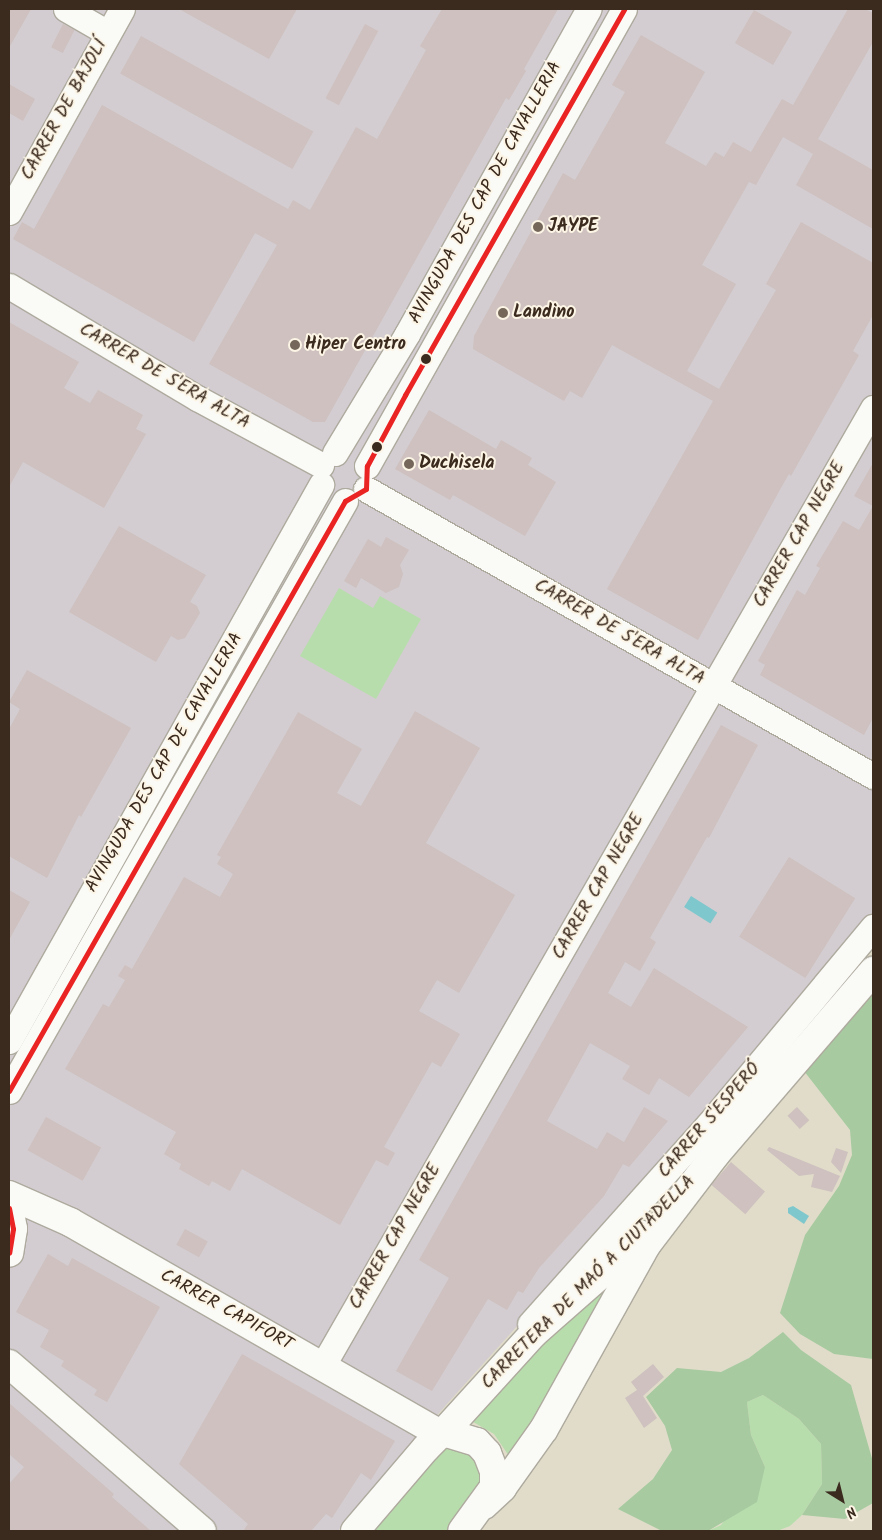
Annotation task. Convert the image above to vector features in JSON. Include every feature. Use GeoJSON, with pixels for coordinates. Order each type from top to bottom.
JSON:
{"type":"FeatureCollection","features":[{"type":"Feature","properties":{"kind":"main road","name":"CARRETERA DE MAÓ A CIUTADELLA"},"geometry":{"type":"LineString","coordinates":[[484,1518],[502,1488],[544,1429],[647,1244],[716,1155],[873,971]]}},
{"type":"Feature","properties":{"kind":"main road","name":"CARRETERA DE MAÓ A CIUTADELLA"},"geometry":{"type":"LineString","coordinates":[[355,1531],[533,1334],[600,1275],[716,1155]]}},
{"type":"Feature","properties":{"kind":"main road","name":"CARRER CAPIFORT"},"geometry":{"type":"LineString","coordinates":[[9,1195],[70,1222],[442,1434]]}},
{"type":"Feature","properties":{"kind":"main road"},"geometry":{"type":"LineString","coordinates":[[9,1208],[13,1228],[9,1253]]}},
{"type":"Feature","properties":{"kind":"main road"},"geometry":{"type":"LineString","coordinates":[[9,1364],[197,1529]]}},
{"type":"Feature","properties":{"kind":"main road"},"geometry":{"type":"LineString","coordinates":[[442,1434],[460,1434],[477,1442],[487,1453],[495,1480],[484,1518],[462,1531]]}},
{"type":"Feature","properties":{"kind":"street"},"geometry":{"type":"LineString","coordinates":[[66,9],[108,33]]}},
{"type":"Feature","properties":{"kind":"street","name":"CARRER DE BAJOLÍ"},"geometry":{"type":"LineString","coordinates":[[9,212],[122,9]]}},
{"type":"Feature","properties":{"kind":"street","name":"AVINGUDA DES CAP DE CAVALLERIA"},"geometry":{"type":"LineString","coordinates":[[9,1041],[326,468],[407,334],[590,9]]}},
{"type":"Feature","properties":{"kind":"street","name":"AVINGUDA DES CAP DE CAVALLERIA"},"geometry":{"type":"LineString","coordinates":[[9,1092],[359,485],[624,9]]}},
{"type":"Feature","properties":{"kind":"street","name":"CARRER DE S'ERA ALTA"},"geometry":{"type":"LineString","coordinates":[[9,286],[197,398],[326,468]]}},
{"type":"Feature","properties":{"kind":"street","name":"CARRER CAP NEGRE"},"geometry":{"type":"LineString","coordinates":[[323,1365],[873,408]]}},
{"type":"Feature","properties":{"kind":"street"},"geometry":{"type":"LineString","coordinates":[[357,455],[359,485],[331,498],[326,468],[357,455]]}},
{"type":"Feature","properties":{"kind":"street","name":"CARRER DE S'ERA ALTA"},"geometry":{"type":"LineString","coordinates":[[359,485],[873,776]]}},
{"type":"Feature","properties":{"kind":"street","name":"CARRER S'ESPERÓ"},"geometry":{"type":"LineString","coordinates":[[488,1382],[520,1336],[708,1125],[873,927]]}},
{"type":"Feature","properties":{"kind":"shaded area"},"geometry":{"type":"Polygon","coordinates":[[[9,9],[873,9],[873,932],[446,1405],[338,1531],[9,1531],[9,9]]]}},
{"type":"Feature","properties":{"kind":"green space"},"geometry":{"type":"Polygon","coordinates":[[[339,588],[373,608],[380,596],[421,619],[376,699],[300,656],[339,588]]]}},
{"type":"Feature","properties":{"kind":"green space"},"geometry":{"type":"Polygon","coordinates":[[[873,993],[873,1359],[834,1354],[800,1334],[780,1313],[805,1235],[839,1186],[852,1155],[850,1130],[804,1071],[873,993]]]}},
{"type":"Feature","properties":{"kind":"green space"},"geometry":{"type":"Polygon","coordinates":[[[614,1277],[564,1380],[509,1456],[494,1434],[468,1419],[497,1384],[614,1277]]]}},
{"type":"Feature","properties":{"kind":"green space"},"geometry":{"type":"Polygon","coordinates":[[[783,1332],[801,1350],[851,1385],[873,1462],[873,1503],[845,1519],[802,1515],[822,1484],[821,1444],[799,1419],[763,1395],[747,1402],[751,1435],[765,1467],[757,1502],[708,1531],[662,1531],[618,1509],[653,1479],[672,1450],[665,1426],[646,1397],[677,1368],[721,1372],[749,1358],[783,1332]]]}},
{"type":"Feature","properties":{"kind":"green space"},"geometry":{"type":"Polygon","coordinates":[[[763,1395],[799,1419],[821,1444],[822,1484],[802,1515],[790,1526],[777,1531],[708,1531],[721,1525],[765,1467],[751,1435],[747,1402],[763,1395]]]}},
{"type":"Feature","properties":{"kind":"green space"},"geometry":{"type":"Polygon","coordinates":[[[452,1447],[465,1451],[478,1461],[483,1486],[451,1531],[367,1531],[437,1451],[452,1447]]]}},
{"type":"Feature","properties":{"kind":"water"},"geometry":{"type":"Polygon","coordinates":[[[691,896],[717,912],[710,923],[684,907],[691,896]]]}},
{"type":"Feature","properties":{"kind":"water"},"geometry":{"type":"Polygon","coordinates":[[[793,1206],[809,1216],[804,1224],[788,1213],[788,1208],[793,1206]]]}},
{"type":"Feature","properties":{"kind":"building"},"geometry":{"type":"Polygon","coordinates":[[[9,9],[31,9],[9,48],[9,9]]]}},
{"type":"Feature","properties":{"kind":"building"},"geometry":{"type":"Polygon","coordinates":[[[179,9],[297,9],[269,59],[179,9]]]}},
{"type":"Feature","properties":{"kind":"building"},"geometry":{"type":"Polygon","coordinates":[[[442,9],[558,9],[524,69],[526,71],[509,100],[506,98],[325,422],[313,422],[209,364],[277,245],[255,233],[194,342],[13,239],[22,222],[34,229],[102,105],[288,209],[293,200],[310,210],[356,127],[377,139],[426,50],[420,46],[442,9]]]}},
{"type":"Feature","properties":{"kind":"building"},"geometry":{"type":"Polygon","coordinates":[[[848,9],[865,9],[873,13],[873,42],[818,139],[873,170],[873,229],[796,185],[813,154],[783,137],[756,185],[749,182],[702,265],[736,284],[687,371],[719,389],[776,290],[766,284],[801,222],[873,263],[873,315],[853,351],[859,355],[791,476],[789,474],[782,486],[698,640],[607,589],[713,401],[612,345],[582,398],[570,391],[564,401],[473,349],[474,336],[563,173],[575,180],[625,92],[612,85],[641,35],[705,72],[665,143],[706,166],[715,152],[724,157],[733,142],[751,152],[782,99],[793,105],[848,9]]]}},
{"type":"Feature","properties":{"kind":"building"},"geometry":{"type":"Polygon","coordinates":[[[754,10],[792,32],[773,65],[735,43],[754,10]]]}},
{"type":"Feature","properties":{"kind":"building"},"geometry":{"type":"Polygon","coordinates":[[[63,24],[75,30],[63,53],[51,47],[63,24]]]}},
{"type":"Feature","properties":{"kind":"building"},"geometry":{"type":"Polygon","coordinates":[[[365,24],[378,31],[339,105],[326,98],[365,24]]]}},
{"type":"Feature","properties":{"kind":"building"},"geometry":{"type":"Polygon","coordinates":[[[141,36],[313,132],[292,169],[120,74],[141,36]]]}},
{"type":"Feature","properties":{"kind":"building"},"geometry":{"type":"Polygon","coordinates":[[[9,84],[35,99],[23,121],[9,113],[9,84]]]}},
{"type":"Feature","properties":{"kind":"building"},"geometry":{"type":"Polygon","coordinates":[[[9,322],[79,362],[64,388],[90,403],[98,390],[143,415],[136,429],[146,434],[104,508],[23,462],[9,487],[9,322]]]}},
{"type":"Feature","properties":{"kind":"building"},"geometry":{"type":"Polygon","coordinates":[[[429,410],[496,449],[501,440],[532,458],[528,465],[556,482],[525,536],[453,495],[450,500],[395,469],[429,410]]]}},
{"type":"Feature","properties":{"kind":"building"},"geometry":{"type":"Polygon","coordinates":[[[873,463],[873,506],[854,496],[873,463]]]}},
{"type":"Feature","properties":{"kind":"building"},"geometry":{"type":"Polygon","coordinates":[[[873,506],[873,718],[864,735],[760,675],[765,665],[758,661],[797,590],[805,595],[820,568],[816,566],[843,521],[859,530],[873,506]]]}},
{"type":"Feature","properties":{"kind":"building"},"geometry":{"type":"Polygon","coordinates":[[[119,526],[206,575],[190,602],[197,606],[200,613],[185,638],[178,640],[171,636],[156,662],[69,612],[119,526]]]}},
{"type":"Feature","properties":{"kind":"building"},"geometry":{"type":"Polygon","coordinates":[[[386,537],[409,550],[400,565],[403,574],[399,587],[386,593],[361,578],[356,588],[344,581],[368,539],[381,547],[386,537]]]}},
{"type":"Feature","properties":{"kind":"building"},"geometry":{"type":"Polygon","coordinates":[[[27,670],[131,728],[81,817],[79,815],[47,878],[9,856],[9,729],[20,709],[9,702],[27,670]]]}},
{"type":"Feature","properties":{"kind":"building"},"geometry":{"type":"Polygon","coordinates":[[[415,711],[480,748],[426,843],[515,895],[459,993],[437,980],[419,1011],[460,1034],[441,1067],[432,1062],[384,1147],[395,1153],[388,1166],[376,1160],[340,1225],[242,1169],[230,1191],[212,1181],[209,1186],[179,1169],[181,1164],[164,1154],[176,1132],[65,1069],[103,1004],[109,1007],[125,980],[118,976],[125,965],[132,969],[184,877],[220,897],[233,874],[217,864],[221,857],[217,855],[298,712],[362,749],[337,793],[361,806],[415,711]]]}},
{"type":"Feature","properties":{"kind":"building"},"geometry":{"type":"Polygon","coordinates":[[[721,725],[758,745],[709,838],[707,837],[650,938],[656,942],[640,971],[625,962],[608,993],[631,1007],[654,968],[748,1027],[689,1097],[659,1078],[649,1095],[622,1079],[630,1066],[590,1043],[547,1121],[597,1149],[607,1132],[624,1142],[644,1107],[668,1121],[629,1167],[623,1164],[604,1196],[539,1268],[523,1293],[518,1291],[507,1310],[488,1299],[432,1391],[396,1371],[449,1278],[419,1260],[721,725]]]}},
{"type":"Feature","properties":{"kind":"building"},"geometry":{"type":"Polygon","coordinates":[[[789,857],[855,898],[805,978],[739,937],[789,857]]]}},
{"type":"Feature","properties":{"kind":"building"},"geometry":{"type":"Polygon","coordinates":[[[9,890],[30,902],[9,940],[9,890]]]}},
{"type":"Feature","properties":{"kind":"building"},"geometry":{"type":"Polygon","coordinates":[[[797,1107],[809,1120],[800,1129],[787,1116],[797,1107]]]}},
{"type":"Feature","properties":{"kind":"building"},"geometry":{"type":"Polygon","coordinates":[[[46,1117],[101,1148],[83,1181],[28,1150],[46,1117]]]}},
{"type":"Feature","properties":{"kind":"building"},"geometry":{"type":"Polygon","coordinates":[[[769,1147],[840,1176],[832,1192],[811,1187],[814,1174],[799,1176],[767,1150],[769,1147]]]}},
{"type":"Feature","properties":{"kind":"building"},"geometry":{"type":"Polygon","coordinates":[[[836,1148],[848,1152],[841,1173],[831,1162],[836,1148]]]}},
{"type":"Feature","properties":{"kind":"building"},"geometry":{"type":"Polygon","coordinates":[[[731,1162],[765,1192],[745,1214],[711,1185],[731,1162]]]}},
{"type":"Feature","properties":{"kind":"building"},"geometry":{"type":"Polygon","coordinates":[[[185,1229],[208,1242],[199,1257],[176,1245],[185,1229]]]}},
{"type":"Feature","properties":{"kind":"building"},"geometry":{"type":"Polygon","coordinates":[[[48,1254],[68,1266],[72,1258],[160,1307],[107,1402],[94,1395],[97,1390],[61,1366],[64,1361],[40,1347],[49,1330],[16,1312],[48,1254]]]}},
{"type":"Feature","properties":{"kind":"building"},"geometry":{"type":"Polygon","coordinates":[[[242,1354],[395,1441],[371,1480],[361,1473],[332,1518],[326,1514],[311,1531],[243,1531],[248,1524],[179,1464],[242,1354]]]}},
{"type":"Feature","properties":{"kind":"building"},"geometry":{"type":"Polygon","coordinates":[[[653,1364],[664,1377],[643,1396],[657,1418],[644,1428],[625,1398],[637,1390],[631,1382],[653,1364]]]}},
{"type":"Feature","properties":{"kind":"building"},"geometry":{"type":"Polygon","coordinates":[[[9,1403],[114,1494],[112,1497],[151,1531],[9,1531],[9,1484],[24,1467],[9,1454],[9,1403]]]}},
{"type":"Feature","properties":{"kind":"transit line"},"geometry":{"type":"LineString","coordinates":[[9,1091],[345,501],[366,489],[367,466],[405,395],[624,9]]}},
{"type":"Feature","properties":{"kind":"transit line"},"geometry":{"type":"LineString","coordinates":[[9,1208],[13,1229],[9,1253]]}},
{"type":"Feature","properties":{"kind":"place","name":"JAYPE"},"geometry":{"type":"Point","coordinates":[538,227]}},
{"type":"Feature","properties":{"kind":"place","name":"Landino"},"geometry":{"type":"Point","coordinates":[503,313]}},
{"type":"Feature","properties":{"kind":"place","name":"Hiper Centro"},"geometry":{"type":"Point","coordinates":[295,345]}},
{"type":"Feature","properties":{"kind":"place","name":"Duchisela"},"geometry":{"type":"Point","coordinates":[409,464]}}]}
